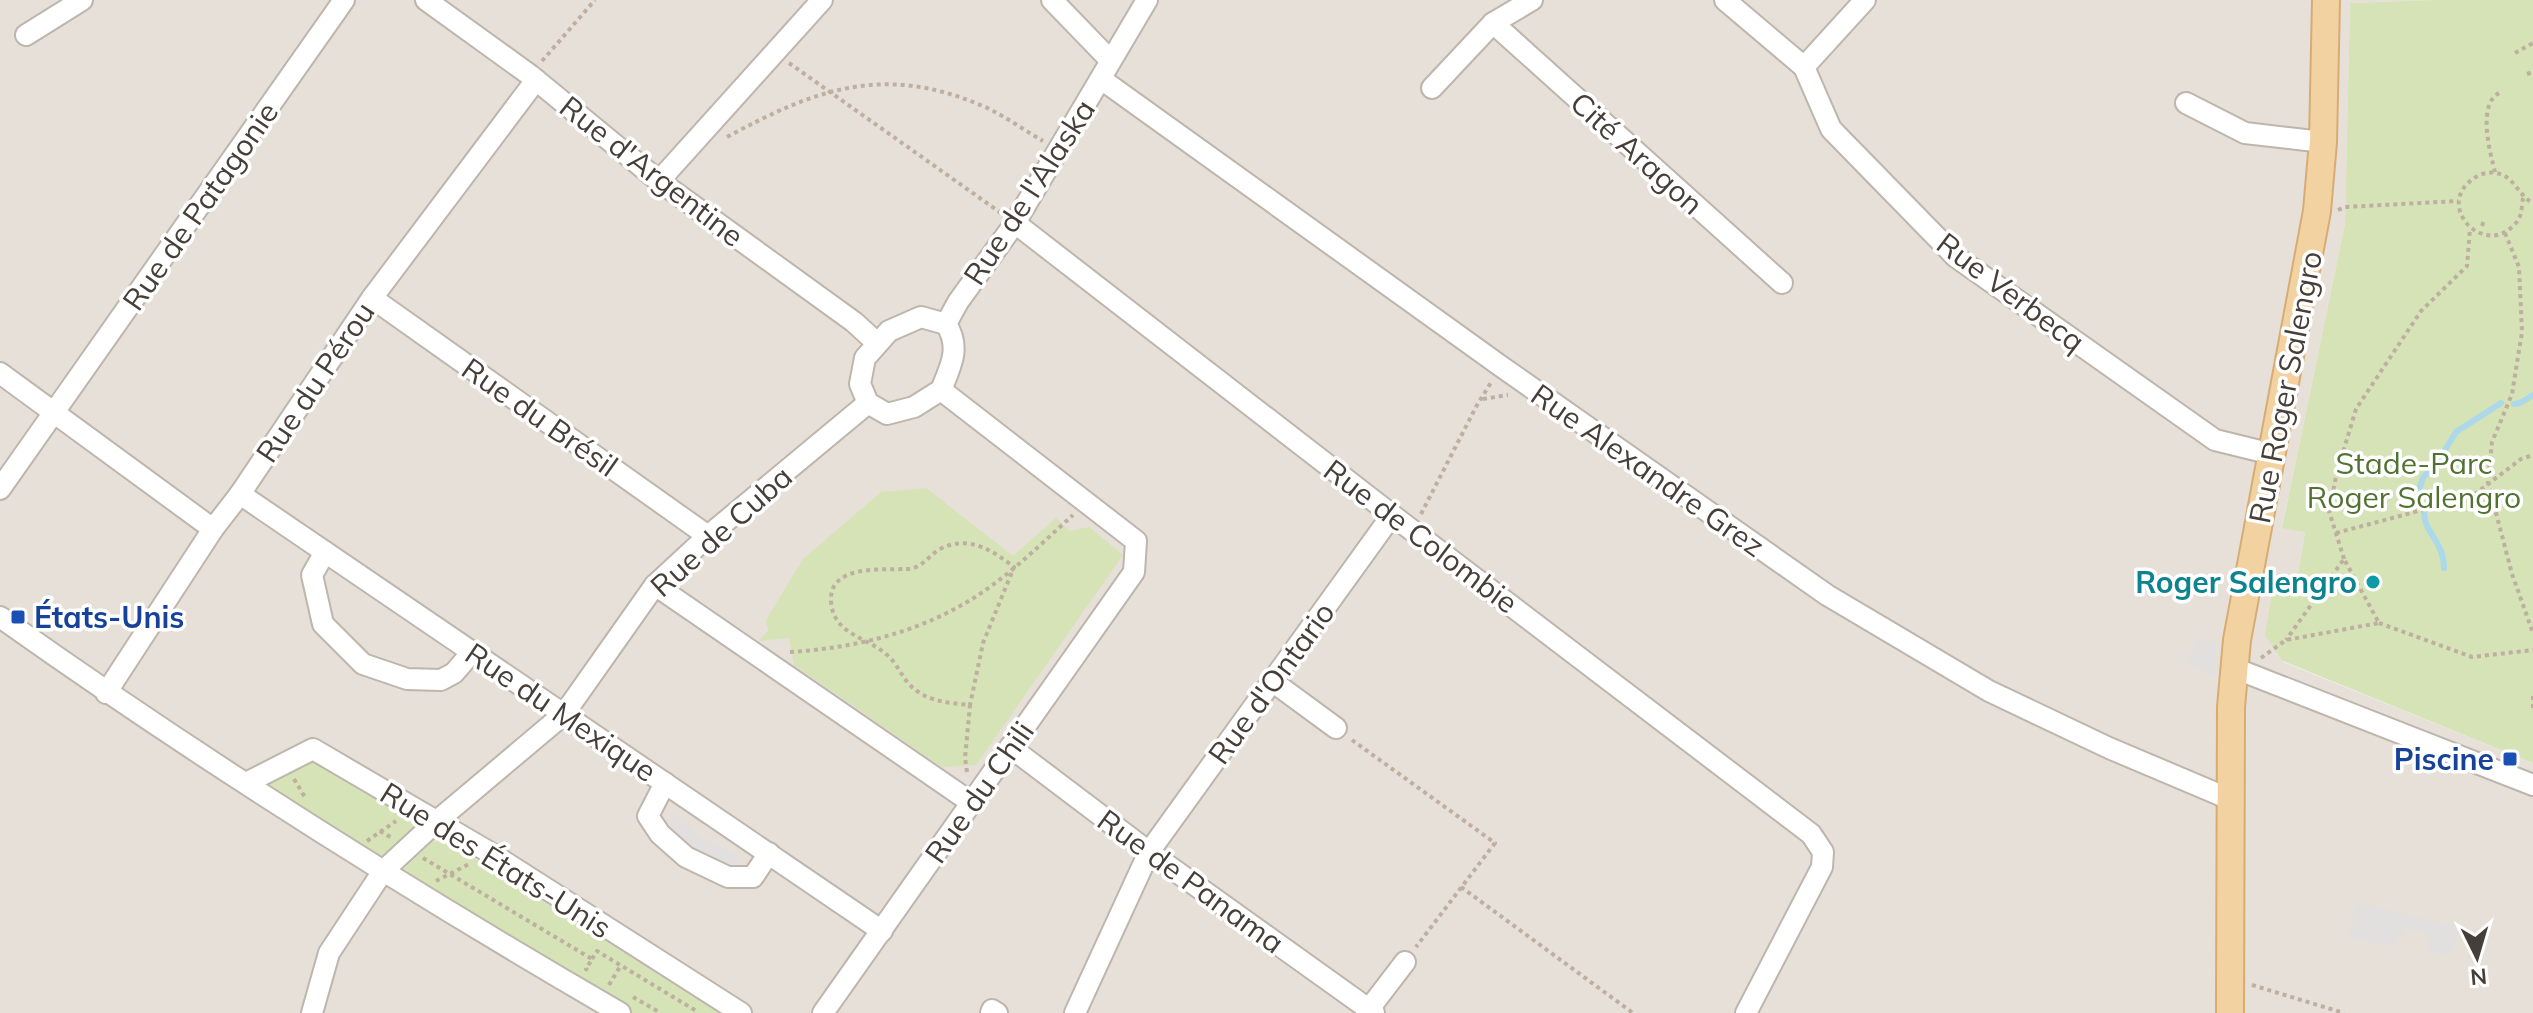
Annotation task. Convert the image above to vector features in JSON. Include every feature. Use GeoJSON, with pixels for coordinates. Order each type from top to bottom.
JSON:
{"type":"FeatureCollection","features":[{"type":"Feature","properties":{"kind":"main road","name":"Rue Roger Salengro"},"geometry":{"type":"LineString","coordinates":[[2230,1013],[2234,668],[2317,211],[2323,142],[2326,0]]}},
{"type":"Feature","properties":{"kind":"street"},"geometry":{"type":"LineString","coordinates":[[26,35],[82,0]]}},
{"type":"Feature","properties":{"kind":"street","name":"Rue de Patagonie"},"geometry":{"type":"LineString","coordinates":[[0,489],[344,0]]}},
{"type":"Feature","properties":{"kind":"street","name":"Rue d'Argentine"},"geometry":{"type":"LineString","coordinates":[[426,0],[533,77],[659,181],[854,322],[877,343]]}},
{"type":"Feature","properties":{"kind":"street"},"geometry":{"type":"LineString","coordinates":[[659,181],[822,0]]}},
{"type":"Feature","properties":{"kind":"street"},"geometry":{"type":"LineString","coordinates":[[1052,0],[1110,60]]}},
{"type":"Feature","properties":{"kind":"street","name":"Rue de l'Alaska"},"geometry":{"type":"LineString","coordinates":[[946,324],[958,302],[1015,223],[1147,0]]}},
{"type":"Feature","properties":{"kind":"street"},"geometry":{"type":"LineString","coordinates":[[1432,88],[1493,23],[1532,0]]}},
{"type":"Feature","properties":{"kind":"street"},"geometry":{"type":"LineString","coordinates":[[1725,0],[1804,67],[1865,0]]}},
{"type":"Feature","properties":{"kind":"street","name":"Cité Aragon"},"geometry":{"type":"LineString","coordinates":[[1493,23],[1782,283]]}},
{"type":"Feature","properties":{"kind":"street","name":"Rue Verbecq"},"geometry":{"type":"LineString","coordinates":[[1804,67],[1831,129],[1956,257],[2215,440],[2272,454]]}},
{"type":"Feature","properties":{"kind":"street","name":"Rue du Pérou"},"geometry":{"type":"LineString","coordinates":[[106,693],[213,529],[372,298],[533,77]]}},
{"type":"Feature","properties":{"kind":"street","name":"Rue Alexandre Grez"},"geometry":{"type":"LineString","coordinates":[[1101,79],[1502,367],[1827,595],[1989,691],[2175,778],[2232,800]]}},
{"type":"Feature","properties":{"kind":"street"},"geometry":{"type":"LineString","coordinates":[[2186,103],[2245,133],[2323,142]]}},
{"type":"Feature","properties":{"kind":"street","name":"Rue de Colombie"},"geometry":{"type":"LineString","coordinates":[[1015,223],[1811,834],[1823,852],[1822,867],[1746,1013]]}},
{"type":"Feature","properties":{"kind":"street","name":"Rue du Brésil"},"geometry":{"type":"LineString","coordinates":[[372,298],[708,536]]}},
{"type":"Feature","properties":{"kind":"street"},"geometry":{"type":"LineString","coordinates":[[921,317],[946,324],[954,336],[953,362],[941,390],[914,407],[887,414],[868,403],[860,384],[865,358],[877,343],[889,331],[921,317]]}},
{"type":"Feature","properties":{"kind":"street"},"geometry":{"type":"LineString","coordinates":[[0,373],[213,529]]}},
{"type":"Feature","properties":{"kind":"street"},"geometry":{"type":"LineString","coordinates":[[941,390],[1087,503]]}},
{"type":"Feature","properties":{"kind":"street","name":"Rue de Cuba"},"geometry":{"type":"LineString","coordinates":[[312,1013],[329,953],[383,871],[564,714],[655,585],[708,536],[868,403]]}},
{"type":"Feature","properties":{"kind":"street","name":"Rue du Mexique"},"geometry":{"type":"LineString","coordinates":[[240,494],[882,931]]}},
{"type":"Feature","properties":{"kind":"street","name":"Rue du Chili"},"geometry":{"type":"LineString","coordinates":[[823,1013],[1134,572],[1136,541],[1087,503]]}},
{"type":"Feature","properties":{"kind":"street","name":"Rue d'Ontario"},"geometry":{"type":"LineString","coordinates":[[1075,1013],[1149,852],[1392,515]]}},
{"type":"Feature","properties":{"kind":"street"},"geometry":{"type":"LineString","coordinates":[[325,552],[312,575],[323,624],[363,664],[407,679],[441,680],[454,673],[473,651]]}},
{"type":"Feature","properties":{"kind":"street"},"geometry":{"type":"LineString","coordinates":[[655,585],[972,803]]}},
{"type":"Feature","properties":{"kind":"street"},"geometry":{"type":"LineString","coordinates":[[0,617],[106,693],[383,871],[610,1003]]}},
{"type":"Feature","properties":{"kind":"street"},"geometry":{"type":"LineString","coordinates":[[2234,668],[2533,785]]}},
{"type":"Feature","properties":{"kind":"street"},"geometry":{"type":"LineString","coordinates":[[1272,681],[1336,728]]}},
{"type":"Feature","properties":{"kind":"street","name":"Rue de Panama"},"geometry":{"type":"LineString","coordinates":[[1010,747],[1149,852],[1371,1011]]}},
{"type":"Feature","properties":{"kind":"street","name":"Rue des États-Unis"},"geometry":{"type":"LineString","coordinates":[[246,783],[313,749],[489,852],[741,1013]]}},
{"type":"Feature","properties":{"kind":"street"},"geometry":{"type":"LineString","coordinates":[[665,783],[648,816],[660,834],[686,857],[728,877],[753,877],[769,853]]}},
{"type":"Feature","properties":{"kind":"street"},"geometry":{"type":"LineString","coordinates":[[1371,1011],[1405,962]]}},
{"type":"Feature","properties":{"kind":"street"},"geometry":{"type":"LineString","coordinates":[[991,1013],[992,1010],[997,1013]]}},
{"type":"Feature","properties":{"kind":"path"},"geometry":{"type":"LineString","coordinates":[[533,77],[595,0]]}},
{"type":"Feature","properties":{"kind":"path"},"geometry":{"type":"LineString","coordinates":[[2515,53],[2533,43]]}},
{"type":"Feature","properties":{"kind":"path"},"geometry":{"type":"LineString","coordinates":[[774,53],[1015,223]]}},
{"type":"Feature","properties":{"kind":"path"},"geometry":{"type":"LineString","coordinates":[[714,144],[782,107],[829,92],[881,83],[931,89],[980,104],[1059,150]]}},
{"type":"Feature","properties":{"kind":"path"},"geometry":{"type":"LineString","coordinates":[[2495,172],[2489,147],[2487,109],[2492,97],[2499,93]]}},
{"type":"Feature","properties":{"kind":"path"},"geometry":{"type":"LineString","coordinates":[[2523,198],[2520,218],[2505,233],[2487,237],[2470,229],[2461,217],[2458,201],[2465,185],[2478,175],[2495,172],[2513,181],[2523,198],[2533,203]]}},
{"type":"Feature","properties":{"kind":"path"},"geometry":{"type":"LineString","coordinates":[[2317,211],[2458,201]]}},
{"type":"Feature","properties":{"kind":"path"},"geometry":{"type":"LineString","coordinates":[[2379,623],[2344,559],[2329,511],[2337,472],[2356,409],[2421,311],[2467,266],[2470,229]]}},
{"type":"Feature","properties":{"kind":"path"},"geometry":{"type":"LineString","coordinates":[[2505,233],[2519,267],[2522,332],[2512,394],[2492,442],[2488,482],[2512,574],[2533,633]]}},
{"type":"Feature","properties":{"kind":"path"},"geometry":{"type":"LineString","coordinates":[[1413,531],[1477,405],[1502,367]]}},
{"type":"Feature","properties":{"kind":"path"},"geometry":{"type":"LineString","coordinates":[[1483,399],[1510,394]]}},
{"type":"Feature","properties":{"kind":"path"},"geometry":{"type":"LineString","coordinates":[[2336,533],[2471,497],[2521,459],[2533,455]]}},
{"type":"Feature","properties":{"kind":"path"},"geometry":{"type":"LineString","coordinates":[[754,653],[833,649],[872,642],[925,622],[972,599],[1087,503]]}},
{"type":"Feature","properties":{"kind":"path"},"geometry":{"type":"LineString","coordinates":[[970,705],[931,700],[910,685],[892,658],[872,642],[846,630],[834,616],[830,597],[838,582],[855,572],[879,568],[909,570],[924,564],[942,548],[967,543],[990,549],[1014,567]]}},
{"type":"Feature","properties":{"kind":"path"},"geometry":{"type":"LineString","coordinates":[[2259,676],[2261,659],[2286,640],[2344,559]]}},
{"type":"Feature","properties":{"kind":"path"},"geometry":{"type":"LineString","coordinates":[[972,803],[965,758],[970,705],[983,643],[1014,567]]}},
{"type":"Feature","properties":{"kind":"path"},"geometry":{"type":"LineString","coordinates":[[2286,640],[2379,623],[2472,657],[2533,650]]}},
{"type":"Feature","properties":{"kind":"path"},"geometry":{"type":"LineString","coordinates":[[2533,696],[2533,712]]}},
{"type":"Feature","properties":{"kind":"path"},"geometry":{"type":"LineString","coordinates":[[1336,728],[1495,843],[1405,962]]}},
{"type":"Feature","properties":{"kind":"path"},"geometry":{"type":"LineString","coordinates":[[285,763],[307,800]]}},
{"type":"Feature","properties":{"kind":"path"},"geometry":{"type":"LineString","coordinates":[[352,851],[415,809]]}},
{"type":"Feature","properties":{"kind":"path"},"geometry":{"type":"LineString","coordinates":[[358,831],[371,838]]}},
{"type":"Feature","properties":{"kind":"path"},"geometry":{"type":"LineString","coordinates":[[380,831],[592,959]]}},
{"type":"Feature","properties":{"kind":"path"},"geometry":{"type":"LineString","coordinates":[[416,891],[489,852]]}},
{"type":"Feature","properties":{"kind":"path"},"geometry":{"type":"LineString","coordinates":[[1461,887],[1633,1013]]}},
{"type":"Feature","properties":{"kind":"path"},"geometry":{"type":"LineString","coordinates":[[610,1003],[621,965],[632,946]]}},
{"type":"Feature","properties":{"kind":"path"},"geometry":{"type":"LineString","coordinates":[[610,1003],[586,969],[597,951],[700,1013]]}},
{"type":"Feature","properties":{"kind":"path"},"geometry":{"type":"LineString","coordinates":[[2231,979],[2344,1013]]}},
{"type":"Feature","properties":{"kind":"path"},"geometry":{"type":"LineString","coordinates":[[623,990],[661,1013]]}},
{"type":"Feature","properties":{"kind":"shaded area"},"geometry":{"type":"Polygon","coordinates":[[[0,0],[2434,0],[2350,3],[2345,224],[2282,527],[2305,532],[2283,662],[2533,763],[2533,1013],[0,1013],[0,0]]]}},
{"type":"Feature","properties":{"kind":"shaded area"},"geometry":{"type":"Polygon","coordinates":[[[2200,636],[2216,644],[2216,678],[2186,661],[2200,636]]]}},
{"type":"Feature","properties":{"kind":"shaded area"},"geometry":{"type":"Polygon","coordinates":[[[676,814],[702,838],[738,855],[736,877],[660,834],[676,814]]]}},
{"type":"Feature","properties":{"kind":"shaded area"},"geometry":{"type":"Polygon","coordinates":[[[2357,902],[2458,927],[2452,957],[2431,953],[2428,934],[2417,931],[2406,930],[2393,947],[2347,938],[2357,902]]]}},
{"type":"Feature","properties":{"kind":"green space","name":"Stade-Parc Roger Salengro"},"geometry":{"type":"Polygon","coordinates":[[[2533,0],[2533,763],[2283,661],[2265,635],[2274,582],[2296,586],[2305,532],[2282,528],[2345,224],[2350,3],[2533,0]]]}},
{"type":"Feature","properties":{"kind":"green space"},"geometry":{"type":"Polygon","coordinates":[[[926,488],[1013,556],[1056,518],[1070,531],[1089,527],[1123,555],[976,765],[942,767],[794,665],[789,638],[759,641],[769,630],[765,622],[803,559],[881,492],[926,488]]]}},
{"type":"Feature","properties":{"kind":"green space"},"geometry":{"type":"Polygon","coordinates":[[[300,759],[322,761],[413,821],[417,833],[376,864],[272,795],[269,781],[300,759]]]}},
{"type":"Feature","properties":{"kind":"green space"},"geometry":{"type":"Polygon","coordinates":[[[447,841],[719,1013],[628,1013],[406,883],[404,869],[432,842],[447,841]]]}},
{"type":"Feature","properties":{"kind":"waterway"},"geometry":{"type":"LineString","coordinates":[[2514,404],[2533,395]]}},
{"type":"Feature","properties":{"kind":"waterway"},"geometry":{"type":"LineString","coordinates":[[2421,505],[2419,491],[2423,477],[2434,468],[2456,432],[2501,403]]}},
{"type":"Feature","properties":{"kind":"waterway"},"geometry":{"type":"LineString","coordinates":[[2424,513],[2427,526],[2441,551],[2444,568]]}},
{"type":"Feature","properties":{"kind":"place","name":"Roger Salengro"},"geometry":{"type":"Point","coordinates":[2373,582]}},
{"type":"Feature","properties":{"kind":"place","name":"États-Unis"},"geometry":{"type":"Point","coordinates":[18,617]}},
{"type":"Feature","properties":{"kind":"place","name":"Piscine"},"geometry":{"type":"Point","coordinates":[2510,759]}}]}
